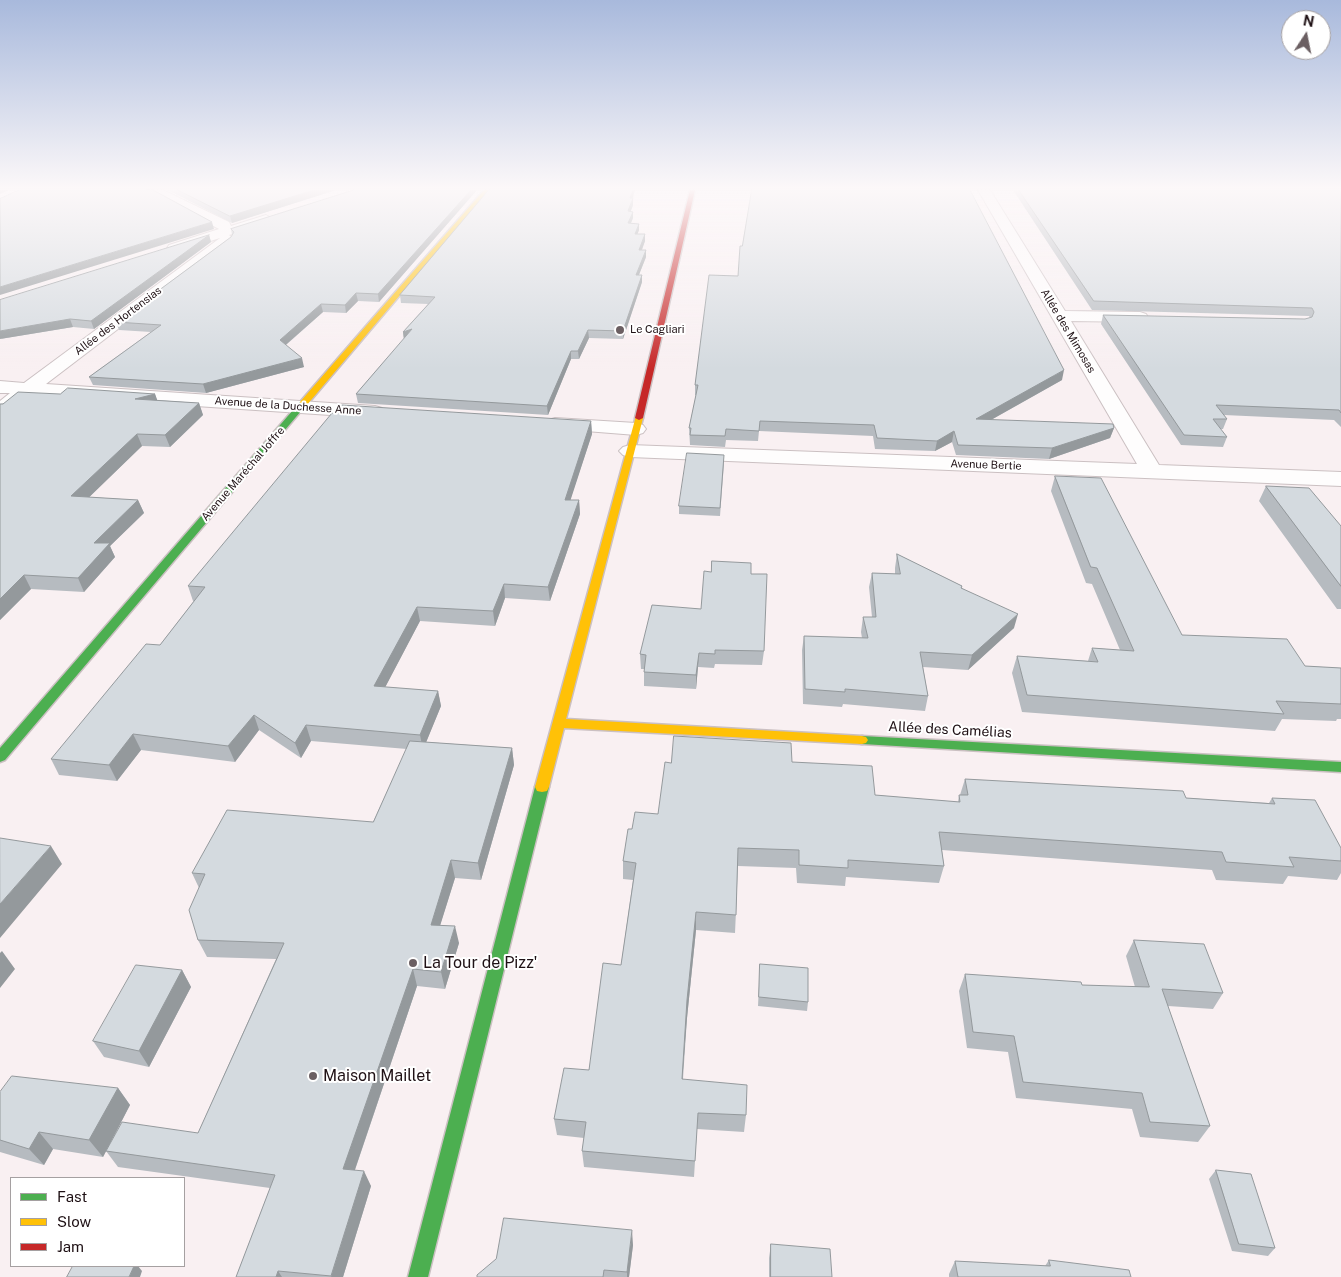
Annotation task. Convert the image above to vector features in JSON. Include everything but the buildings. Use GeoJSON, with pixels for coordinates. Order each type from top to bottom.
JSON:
{"type":"FeatureCollection","features":[{"type":"Feature","properties":{"kind":"street"},"geometry":{"type":"LineString","coordinates":[[161,252],[169,250]]}},
{"type":"Feature","properties":{"kind":"street","name":"Allée des Hortensias"},"geometry":{"type":"LineString","coordinates":[[0,410],[213,250]]}},
{"type":"Feature","properties":{"kind":"street","name":"Avenue Maréchal Joffre"},"geometry":{"type":"LineString","coordinates":[[0,757],[436,250]]}},
{"type":"Feature","properties":{"kind":"street"},"geometry":{"type":"LineString","coordinates":[[418,1277],[558,723],[636,429],[679,250]]}},
{"type":"Feature","properties":{"kind":"street","name":"Allée des Mimosas"},"geometry":{"type":"LineString","coordinates":[[1019,250],[1152,471]]}},
{"type":"Feature","properties":{"kind":"street"},"geometry":{"type":"LineString","coordinates":[[1059,316],[1157,318]]}},
{"type":"Feature","properties":{"kind":"street","name":"Avenue de la Duchesse Anne"},"geometry":{"type":"LineString","coordinates":[[0,387],[394,413]]}},
{"type":"Feature","properties":{"kind":"street"},"geometry":{"type":"LineString","coordinates":[[540,422],[636,429]]}},
{"type":"Feature","properties":{"kind":"street","name":"Avenue Bertie"},"geometry":{"type":"LineString","coordinates":[[630,451],[1341,479]]}},
{"type":"Feature","properties":{"kind":"street","name":"Allée des Camélias"},"geometry":{"type":"LineString","coordinates":[[558,723],[1341,768]]}},
{"type":"Feature","properties":{"kind":"traffic: fast"},"geometry":{"type":"LineString","coordinates":[[0,757],[303,404]]}},
{"type":"Feature","properties":{"kind":"traffic: fast"},"geometry":{"type":"LineString","coordinates":[[862,740],[1341,767]]}},
{"type":"Feature","properties":{"kind":"traffic: fast"},"geometry":{"type":"LineString","coordinates":[[418,1277],[542,787]]}},
{"type":"Feature","properties":{"kind":"traffic: slow"},"geometry":{"type":"LineString","coordinates":[[303,404],[436,250]]}},
{"type":"Feature","properties":{"kind":"traffic: slow"},"geometry":{"type":"LineString","coordinates":[[542,787],[639,418]]}},
{"type":"Feature","properties":{"kind":"traffic: slow"},"geometry":{"type":"LineString","coordinates":[[558,723],[862,740]]}},
{"type":"Feature","properties":{"kind":"traffic: jam"},"geometry":{"type":"LineString","coordinates":[[639,418],[679,250]]}},
{"type":"Feature","properties":{"kind":"place","name":"Le Cagliari"},"geometry":{"type":"Point","coordinates":[620,330]}},
{"type":"Feature","properties":{"kind":"place","name":"La Tour de Pizz'"},"geometry":{"type":"Point","coordinates":[413,963]}},
{"type":"Feature","properties":{"kind":"place","name":"Maison Maillet"},"geometry":{"type":"Point","coordinates":[313,1076]}}]}
